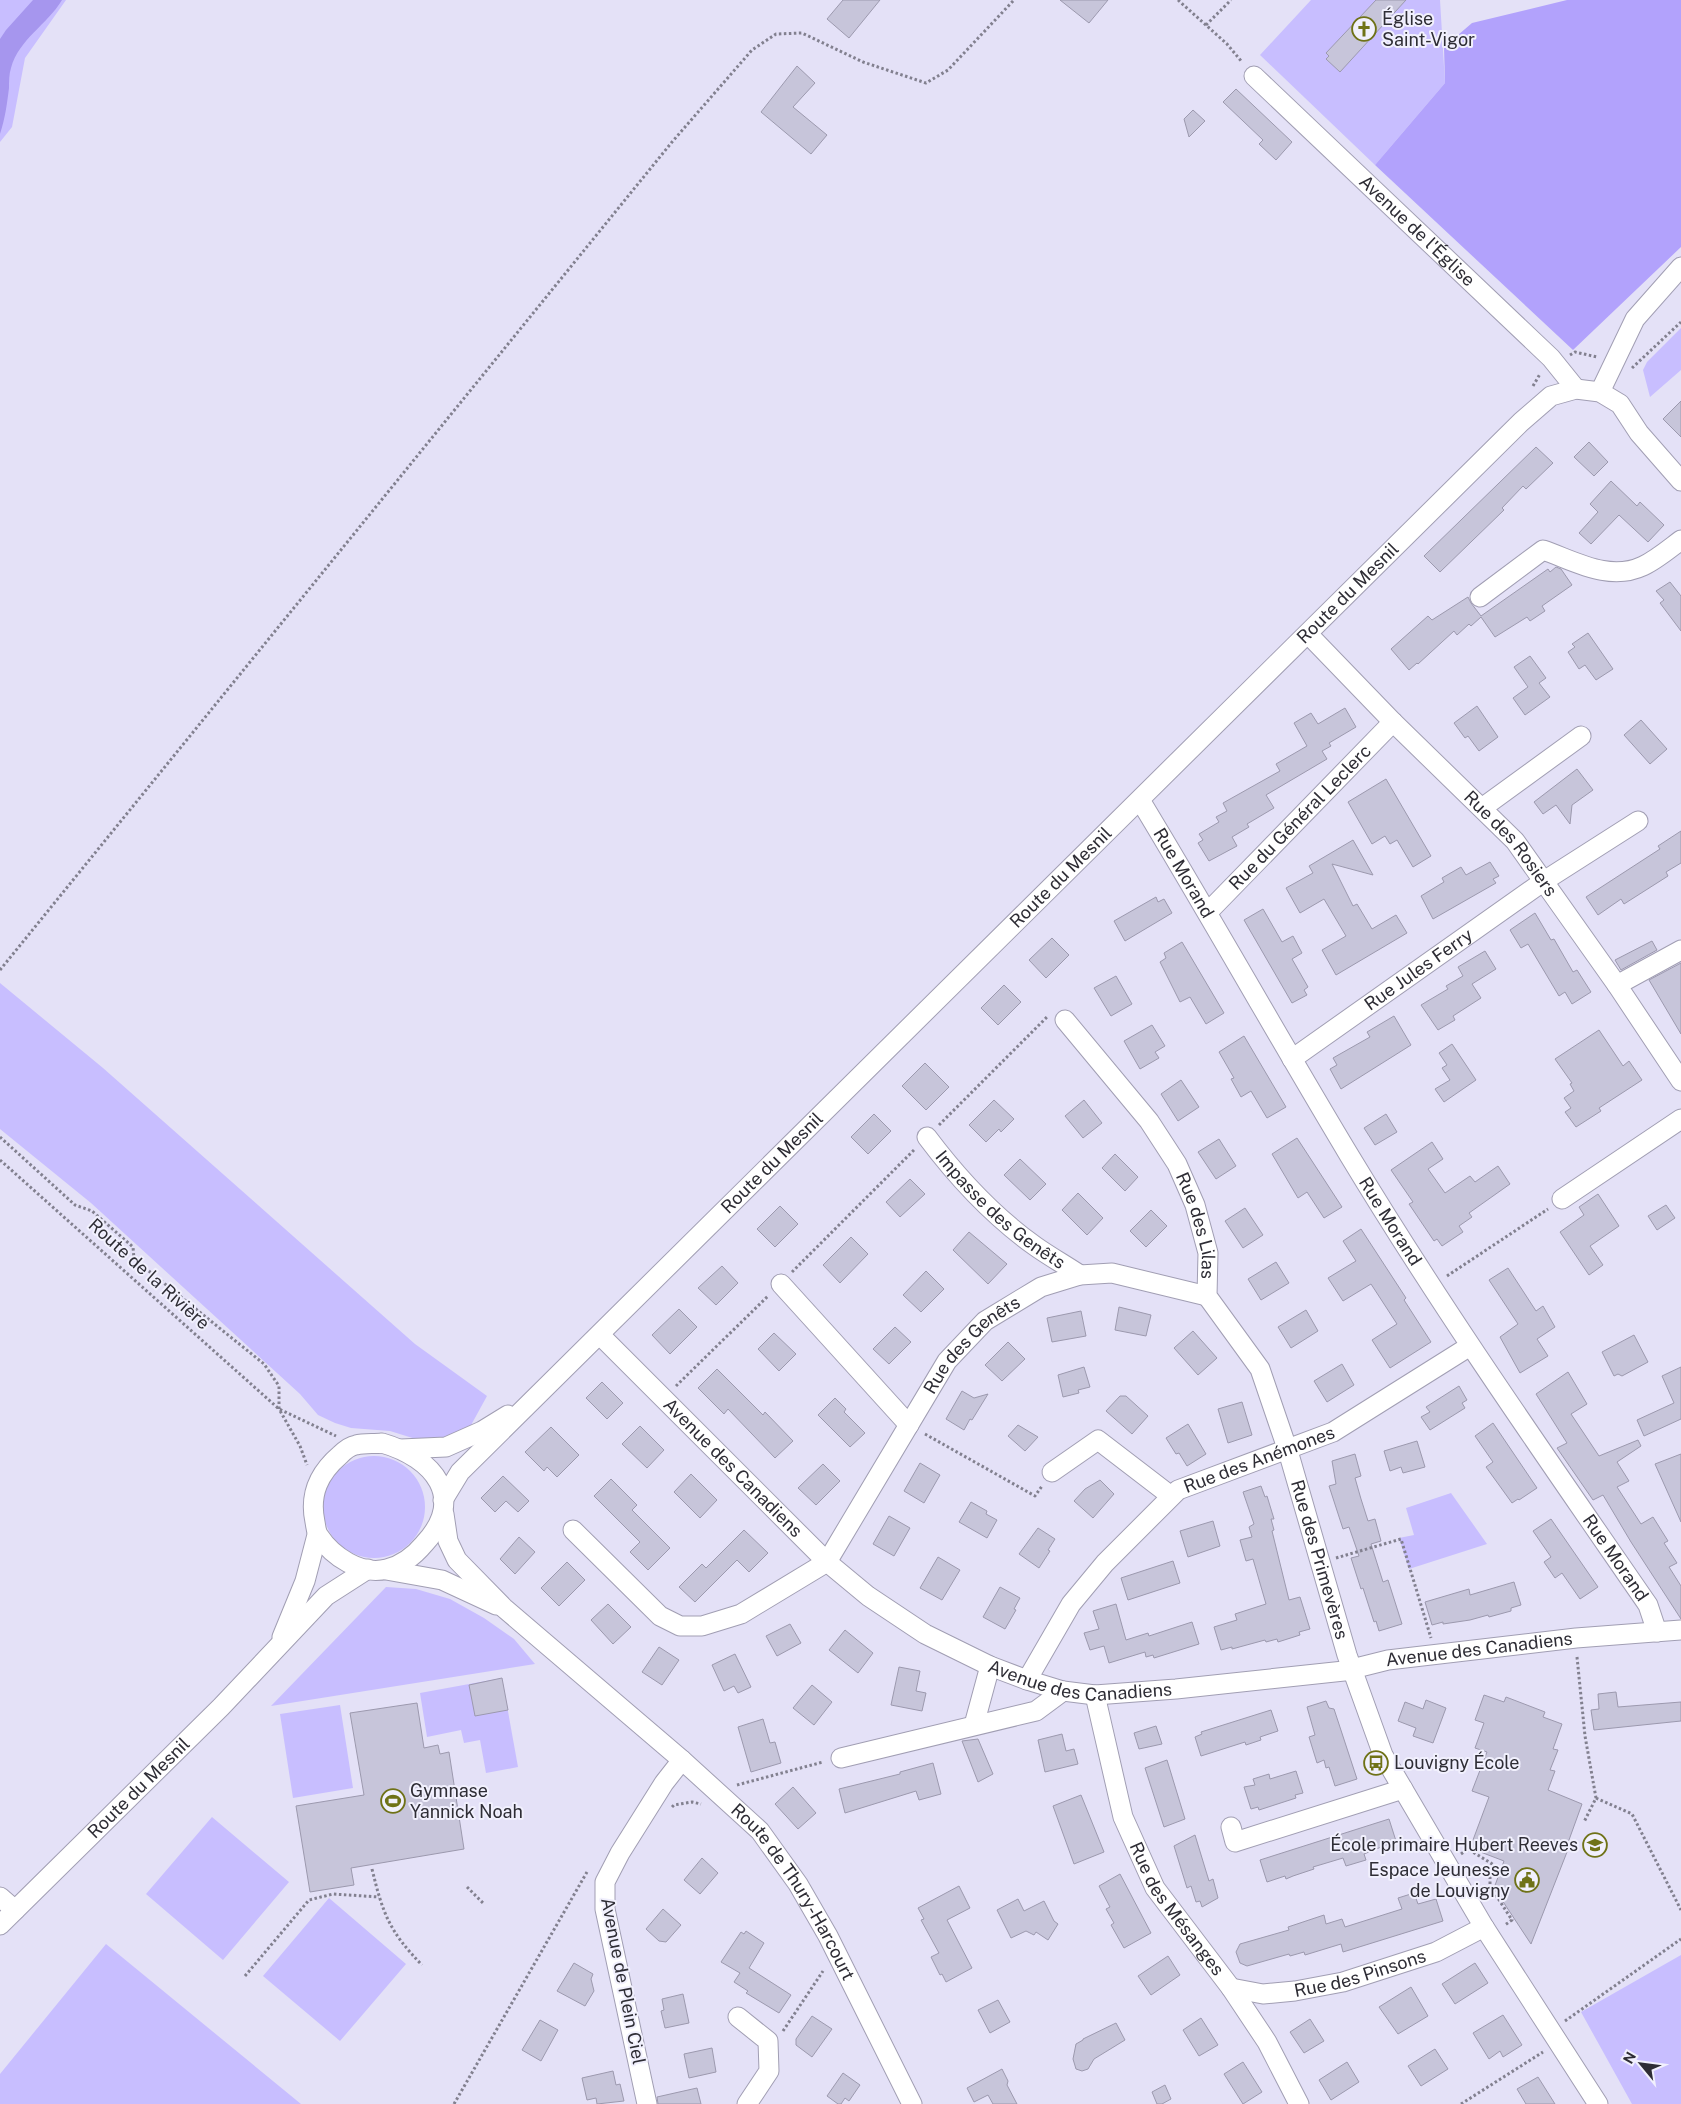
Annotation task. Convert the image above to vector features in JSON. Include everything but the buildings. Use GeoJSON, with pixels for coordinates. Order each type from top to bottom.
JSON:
{"type":"FeatureCollection","features":[{"type":"Feature","properties":{"kind":"street","name":"Avenue de l'Église"},"geometry":{"type":"LineString","coordinates":[[1254,76],[1551,358],[1576,389]]}},
{"type":"Feature","properties":{"kind":"street"},"geometry":{"type":"LineString","coordinates":[[1681,267],[1635,319],[1613,361],[1600,392],[1620,404],[1639,433],[1681,481]]}},
{"type":"Feature","properties":{"kind":"street","name":"Route du Mesnil"},"geometry":{"type":"LineString","coordinates":[[443,1507],[460,1472],[1527,417],[1551,396],[1576,389],[1600,392]]}},
{"type":"Feature","properties":{"kind":"street"},"geometry":{"type":"LineString","coordinates":[[1480,597],[1543,550],[1606,572],[1625,572],[1643,566],[1681,540]]}},
{"type":"Feature","properties":{"kind":"street","name":"Rue des Rosiers"},"geometry":{"type":"LineString","coordinates":[[1308,634],[1393,722],[1515,841],[1617,985],[1681,1081]]}},
{"type":"Feature","properties":{"kind":"street","name":"Rue du Général Leclerc"},"geometry":{"type":"LineString","coordinates":[[1208,912],[1393,722]]}},
{"type":"Feature","properties":{"kind":"street"},"geometry":{"type":"LineString","coordinates":[[1482,808],[1581,736]]}},
{"type":"Feature","properties":{"kind":"street","name":"Rue Morand"},"geometry":{"type":"LineString","coordinates":[[1140,800],[1208,912],[1349,1156],[1470,1346],[1648,1606],[1657,1632]]}},
{"type":"Feature","properties":{"kind":"street","name":"Rue Jules Ferry"},"geometry":{"type":"LineString","coordinates":[[1292,1059],[1544,881],[1638,821]]}},
{"type":"Feature","properties":{"kind":"street"},"geometry":{"type":"LineString","coordinates":[[1617,985],[1681,950]]}},
{"type":"Feature","properties":{"kind":"street","name":"Rue des Lilas"},"geometry":{"type":"LineString","coordinates":[[1065,1020],[1149,1121],[1178,1164],[1195,1204],[1208,1252],[1207,1296],[1260,1369],[1288,1451]]}},
{"type":"Feature","properties":{"kind":"street"},"geometry":{"type":"LineString","coordinates":[[1562,1199],[1681,1119]]}},
{"type":"Feature","properties":{"kind":"street","name":"Impasse des Genêts"},"geometry":{"type":"LineString","coordinates":[[927,1137],[954,1173],[988,1207],[1034,1245],[1080,1274]]}},
{"type":"Feature","properties":{"kind":"street","name":"Rue des Genêts"},"geometry":{"type":"LineString","coordinates":[[827,1562],[947,1361],[986,1321],[1041,1287],[1080,1274],[1112,1273],[1207,1296]]}},
{"type":"Feature","properties":{"kind":"street"},"geometry":{"type":"LineString","coordinates":[[781,1284],[910,1425]]}},
{"type":"Feature","properties":{"kind":"street","name":"Avenue des Canadiens"},"geometry":{"type":"LineString","coordinates":[[600,1335],[827,1562],[868,1596],[925,1634],[990,1666],[1063,1691],[1095,1695],[1176,1689],[1352,1669],[1388,1660],[1576,1638],[1681,1630]]}},
{"type":"Feature","properties":{"kind":"street","name":"Rue des Anémones"},"geometry":{"type":"LineString","coordinates":[[1027,1680],[1071,1604],[1105,1563],[1178,1490],[1288,1451],[1334,1432],[1470,1346]]}},
{"type":"Feature","properties":{"kind":"street","name":"Route du Mesnil"},"geometry":{"type":"LineString","coordinates":[[401,1449],[446,1447],[482,1431],[537,1397]]}},
{"type":"Feature","properties":{"kind":"street"},"geometry":{"type":"LineString","coordinates":[[1052,1472],[1098,1440],[1171,1496]]}},
{"type":"Feature","properties":{"kind":"street"},"geometry":{"type":"LineString","coordinates":[[382,1443],[401,1449],[426,1465],[440,1482],[443,1507],[433,1535],[411,1558],[377,1570],[353,1565],[334,1554],[318,1535],[312,1507],[317,1484],[328,1465],[355,1445],[382,1443]]}},
{"type":"Feature","properties":{"kind":"street","name":"Rue des Primevères"},"geometry":{"type":"LineString","coordinates":[[1288,1451],[1347,1655],[1383,1755],[1484,1927],[1598,2104]]}},
{"type":"Feature","properties":{"kind":"street","name":"Route de Thury-Harcourt"},"geometry":{"type":"LineString","coordinates":[[443,1507],[448,1541],[457,1560],[504,1608],[629,1714],[679,1764],[760,1831],[798,1884],[828,1936],[912,2104]]}},
{"type":"Feature","properties":{"kind":"street"},"geometry":{"type":"LineString","coordinates":[[573,1530],[660,1616],[680,1626],[702,1626],[741,1614],[827,1562]]}},
{"type":"Feature","properties":{"kind":"street","name":"Route du Mesnil"},"geometry":{"type":"LineString","coordinates":[[276,1650],[306,1581],[318,1535]]}},
{"type":"Feature","properties":{"kind":"street","name":"Route du Mesnil"},"geometry":{"type":"LineString","coordinates":[[0,1925],[276,1650],[326,1596],[377,1570]]}},
{"type":"Feature","properties":{"kind":"street","name":"Route de Thury-Harcourt"},"geometry":{"type":"LineString","coordinates":[[377,1570],[442,1580],[504,1608]]}},
{"type":"Feature","properties":{"kind":"street"},"geometry":{"type":"LineString","coordinates":[[974,1724],[990,1666]]}},
{"type":"Feature","properties":{"kind":"street"},"geometry":{"type":"LineString","coordinates":[[840,1758],[974,1724],[1036,1711],[1063,1691]]}},
{"type":"Feature","properties":{"kind":"street","name":"Rue des Mésanges"},"geometry":{"type":"LineString","coordinates":[[1095,1695],[1123,1817],[1155,1888],[1231,1988],[1267,2042],[1299,2104]]}},
{"type":"Feature","properties":{"kind":"street","name":"Avenue de Plein Ciel"},"geometry":{"type":"LineString","coordinates":[[647,2104],[605,1908],[605,1882],[628,1838],[679,1764]]}},
{"type":"Feature","properties":{"kind":"street"},"geometry":{"type":"LineString","coordinates":[[1231,1827],[1235,1842],[1402,1788]]}},
{"type":"Feature","properties":{"kind":"street"},"geometry":{"type":"LineString","coordinates":[[0,1897],[15,1910]]}},
{"type":"Feature","properties":{"kind":"street","name":"Rue des Pinsons"},"geometry":{"type":"LineString","coordinates":[[1231,1988],[1263,1994],[1296,1992],[1343,1982],[1436,1952],[1484,1927]]}},
{"type":"Feature","properties":{"kind":"street"},"geometry":{"type":"LineString","coordinates":[[738,2018],[768,2041],[769,2071],[747,2104]]}},
{"type":"Feature","properties":{"kind":"path"},"geometry":{"type":"LineString","coordinates":[[0,970],[672,142],[752,50],[776,34],[802,33],[862,62],[926,83],[948,70],[1014,0]]}},
{"type":"Feature","properties":{"kind":"path"},"geometry":{"type":"LineString","coordinates":[[1178,0],[1227,44],[1254,76]]}},
{"type":"Feature","properties":{"kind":"path"},"geometry":{"type":"LineString","coordinates":[[1206,26],[1231,0]]}},
{"type":"Feature","properties":{"kind":"path"},"geometry":{"type":"LineString","coordinates":[[1613,361],[1633,369],[1681,322]]}},
{"type":"Feature","properties":{"kind":"path"},"geometry":{"type":"LineString","coordinates":[[672,1390],[781,1284],[1054,1010],[1065,1020]]}},
{"type":"Feature","properties":{"kind":"path"},"geometry":{"type":"LineString","coordinates":[[0,1137],[75,1205],[92,1211],[133,1247],[134,1259],[264,1364],[279,1386],[280,1409]]}},
{"type":"Feature","properties":{"kind":"path","name":"Route de la Rivière"},"geometry":{"type":"LineString","coordinates":[[0,1160],[280,1409],[355,1445]]}},
{"type":"Feature","properties":{"kind":"path"},"geometry":{"type":"LineString","coordinates":[[1432,1286],[1562,1199]]}},
{"type":"Feature","properties":{"kind":"path","name":"Route de la Rivière"},"geometry":{"type":"LineString","coordinates":[[280,1409],[300,1446],[308,1467]]}},
{"type":"Feature","properties":{"kind":"path"},"geometry":{"type":"LineString","coordinates":[[910,1425],[1034,1496],[1052,1472]]}},
{"type":"Feature","properties":{"kind":"path"},"geometry":{"type":"LineString","coordinates":[[1321,1563],[1401,1539],[1433,1644]]}},
{"type":"Feature","properties":{"kind":"path"},"geometry":{"type":"LineString","coordinates":[[1576,1638],[1585,1736],[1596,1798],[1584,1822]]}},
{"type":"Feature","properties":{"kind":"path"},"geometry":{"type":"LineString","coordinates":[[732,1787],[840,1758]]}},
{"type":"Feature","properties":{"kind":"path"},"geometry":{"type":"LineString","coordinates":[[1596,1798],[1632,1814],[1681,1910]]}},
{"type":"Feature","properties":{"kind":"path"},"geometry":{"type":"LineString","coordinates":[[667,1812],[674,1805],[692,1802],[705,1805]]}},
{"type":"Feature","properties":{"kind":"path"},"geometry":{"type":"LineString","coordinates":[[1456,1839],[1467,1850],[1503,1871],[1490,1875],[1490,1886],[1512,1920],[1505,1925]]}},
{"type":"Feature","properties":{"kind":"path"},"geometry":{"type":"LineString","coordinates":[[372,1869],[385,1918],[402,1944],[422,1965]]}},
{"type":"Feature","properties":{"kind":"path"},"geometry":{"type":"LineString","coordinates":[[454,2104],[580,1886]]}},
{"type":"Feature","properties":{"kind":"path"},"geometry":{"type":"LineString","coordinates":[[466,1888],[483,1903]]}},
{"type":"Feature","properties":{"kind":"path"},"geometry":{"type":"LineString","coordinates":[[244,1976],[309,1900],[332,1894],[379,1897]]}},
{"type":"Feature","properties":{"kind":"path"},"geometry":{"type":"LineString","coordinates":[[1563,2022],[1681,1939]]}},
{"type":"Feature","properties":{"kind":"path"},"geometry":{"type":"LineString","coordinates":[[768,2041],[780,2036],[823,1971]]}},
{"type":"Feature","properties":{"kind":"path"},"geometry":{"type":"LineString","coordinates":[[1461,2104],[1549,2048]]}},
{"type":"Feature","properties":{"kind":"shaded area"},"geometry":{"type":"Polygon","coordinates":[[[0,0],[66,0],[25,58],[12,127],[0,142],[0,0]]]}},
{"type":"Feature","properties":{"kind":"shaded area"},"geometry":{"type":"Polygon","coordinates":[[[33,0],[62,0],[27,40],[15,58],[10,73],[7,106],[0,134],[0,39],[33,0]]]}},
{"type":"Feature","properties":{"kind":"shaded area"},"geometry":{"type":"Polygon","coordinates":[[[1311,0],[1440,0],[1445,83],[1375,165],[1260,55],[1311,0]]]}},
{"type":"Feature","properties":{"kind":"shaded area"},"geometry":{"type":"Polygon","coordinates":[[[1567,0],[1681,0],[1681,247],[1573,350],[1375,165],[1445,83],[1444,47],[1472,23],[1567,0]]]}},
{"type":"Feature","properties":{"kind":"shaded area"},"geometry":{"type":"Polygon","coordinates":[[[1681,328],[1681,370],[1650,397],[1643,370],[1647,362],[1681,328]]]}},
{"type":"Feature","properties":{"kind":"shaded area"},"geometry":{"type":"Polygon","coordinates":[[[0,983],[103,1068],[415,1344],[487,1396],[470,1427],[444,1438],[419,1440],[390,1431],[351,1428],[318,1415],[300,1394],[91,1203],[0,1129],[0,983]]]}},
{"type":"Feature","properties":{"kind":"shaded area"},"geometry":{"type":"Polygon","coordinates":[[[374,1456],[393,1460],[410,1471],[421,1488],[425,1507],[421,1526],[410,1543],[393,1554],[374,1558],[355,1554],[338,1543],[327,1526],[323,1507],[327,1488],[338,1471],[355,1460],[374,1456]]]}},
{"type":"Feature","properties":{"kind":"shaded area"},"geometry":{"type":"Polygon","coordinates":[[[1451,1493],[1487,1544],[1409,1569],[1399,1538],[1414,1535],[1406,1508],[1451,1493]]]}},
{"type":"Feature","properties":{"kind":"shaded area"},"geometry":{"type":"Polygon","coordinates":[[[386,1587],[416,1589],[450,1599],[484,1618],[514,1639],[535,1664],[271,1706],[386,1587]]]}},
{"type":"Feature","properties":{"kind":"shaded area"},"geometry":{"type":"Polygon","coordinates":[[[502,1678],[518,1767],[486,1773],[480,1740],[464,1743],[461,1730],[427,1737],[420,1693],[502,1678]]]}},
{"type":"Feature","properties":{"kind":"shaded area"},"geometry":{"type":"Polygon","coordinates":[[[340,1705],[353,1788],[293,1798],[280,1714],[340,1705]]]}},
{"type":"Feature","properties":{"kind":"shaded area"},"geometry":{"type":"Polygon","coordinates":[[[212,1817],[289,1882],[223,1960],[146,1894],[212,1817]]]}},
{"type":"Feature","properties":{"kind":"shaded area"},"geometry":{"type":"Polygon","coordinates":[[[329,1898],[406,1964],[340,2041],[263,1976],[329,1898]]]}},
{"type":"Feature","properties":{"kind":"shaded area"},"geometry":{"type":"Polygon","coordinates":[[[106,1944],[301,2104],[0,2104],[0,2074],[106,1944]]]}},
{"type":"Feature","properties":{"kind":"shaded area"},"geometry":{"type":"Polygon","coordinates":[[[1681,1955],[1681,2104],[1632,2104],[1581,2012],[1681,1955]]]}},
{"type":"Feature","properties":{"kind":"place","name":"Église Saint-Vigor"},"geometry":{"type":"Point","coordinates":[1364,29]}},
{"type":"Feature","properties":{"kind":"place","name":"Louvigny École"},"geometry":{"type":"Point","coordinates":[1376,1763]}},
{"type":"Feature","properties":{"kind":"place","name":"Gymnase Yannick Noah"},"geometry":{"type":"Point","coordinates":[393,1801]}},
{"type":"Feature","properties":{"kind":"place","name":"École primaire Hubert Reeves"},"geometry":{"type":"Point","coordinates":[1595,1845]}},
{"type":"Feature","properties":{"kind":"place","name":"Espace Jeunesse de Louvigny"},"geometry":{"type":"Point","coordinates":[1527,1880]}}]}
